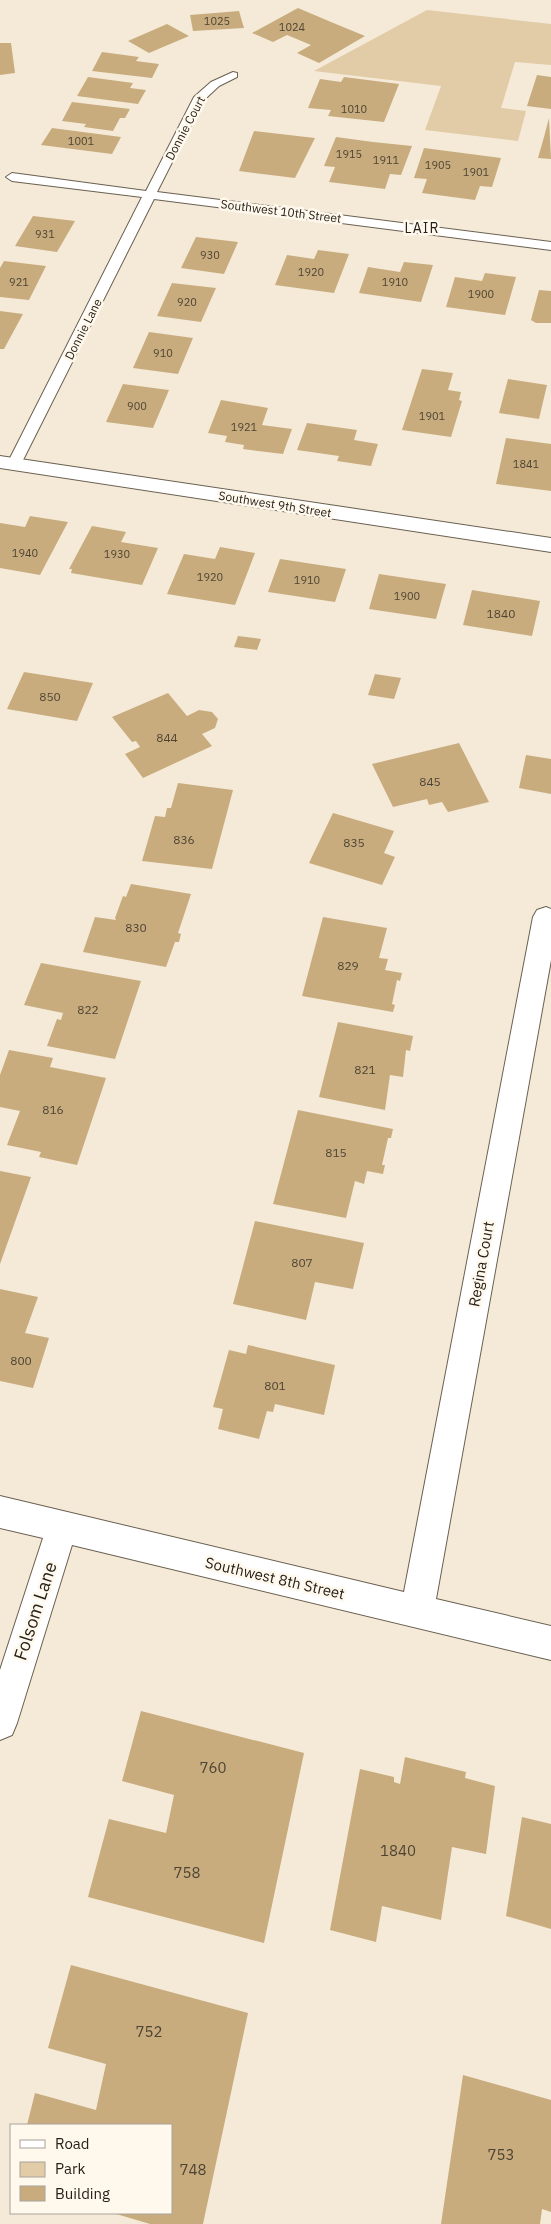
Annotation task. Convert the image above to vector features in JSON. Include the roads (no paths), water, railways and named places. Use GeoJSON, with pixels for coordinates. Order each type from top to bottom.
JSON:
{"type":"FeatureCollection","features":[{"type":"Feature","properties":{"kind":"street","name":"Southwest 9th Street"},"geometry":{"type":"LineString","coordinates":[[7,463],[551,545]]}},
{"type":"Feature","properties":{"kind":"street","name":"Regina Court"},"geometry":{"type":"LineString","coordinates":[[417,1612],[546,917]]}},
{"type":"Feature","properties":{"kind":"street","name":"Southwest 8th Street"},"geometry":{"type":"LineString","coordinates":[[0,1512],[551,1643]]}},
{"type":"Feature","properties":{"kind":"street","name":"Folsom Lane"},"geometry":{"type":"LineString","coordinates":[[0,1723],[62,1527]]}},
{"type":"Feature","properties":{"kind":"lane","name":"Donnie Court"},"geometry":{"type":"LineString","coordinates":[[152,194],[198,99],[215,84],[233,75]]}},
{"type":"Feature","properties":{"kind":"lane","name":"Southwest 10th Street"},"geometry":{"type":"LineString","coordinates":[[12,177],[551,246]]}},
{"type":"Feature","properties":{"kind":"lane","name":"Donnie Lane"},"geometry":{"type":"LineString","coordinates":[[7,463],[152,194]]}},
{"type":"Feature","properties":{"kind":"district","name":"LAIR"},"geometry":{"type":"Point","coordinates":[422,228]}}]}
